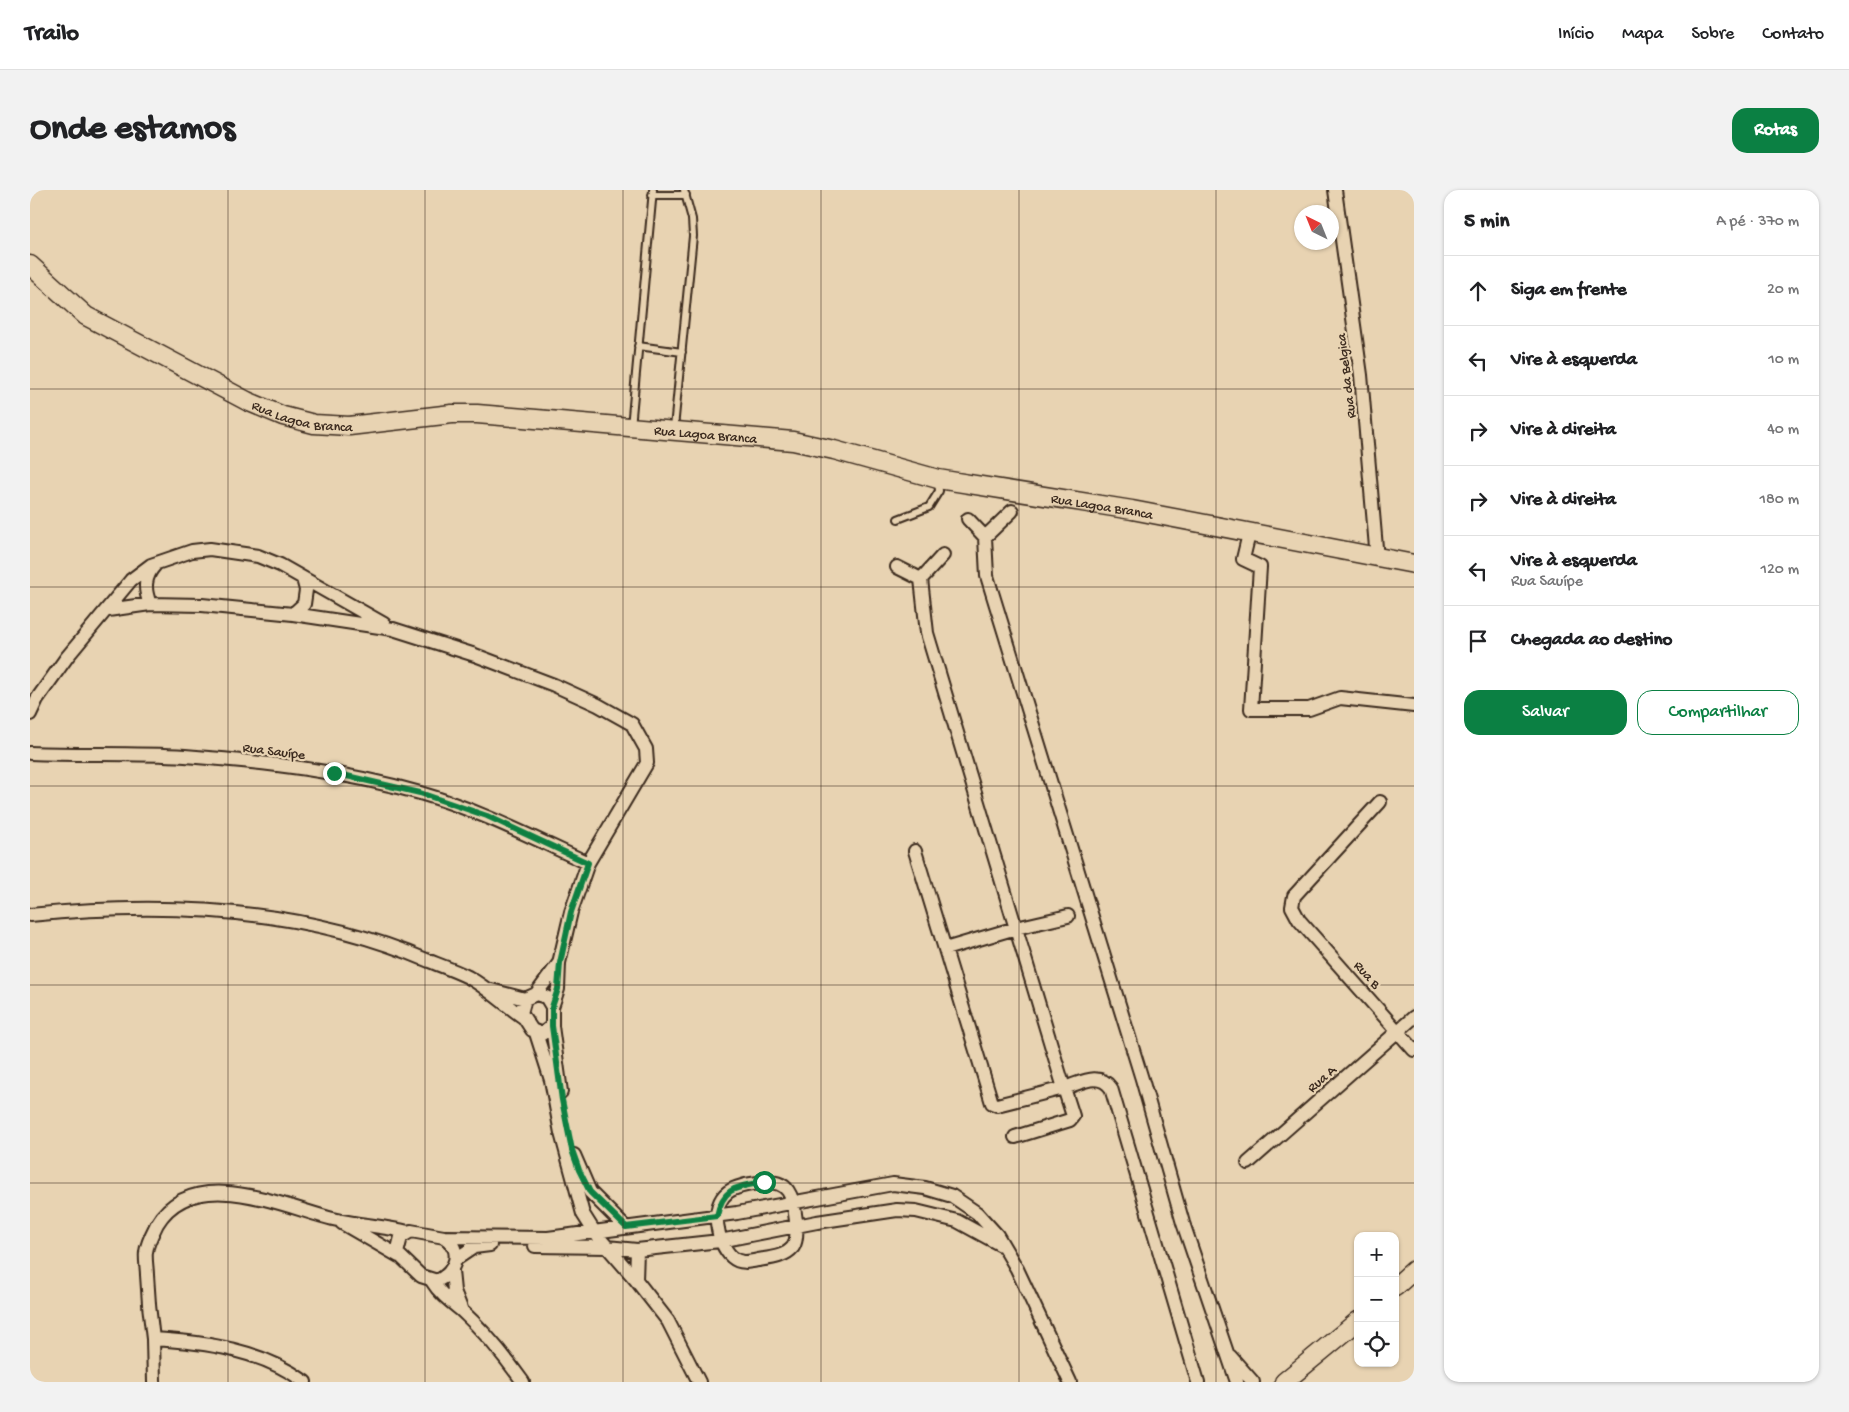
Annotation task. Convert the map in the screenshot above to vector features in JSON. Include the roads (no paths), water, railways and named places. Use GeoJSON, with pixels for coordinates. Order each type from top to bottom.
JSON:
{"type":"FeatureCollection","features":[{"type":"Feature","properties":{"kind":"street","name":"Rua da Belgica"},"geometry":{"type":"LineString","coordinates":[[1334,190],[1361,375],[1377,558]]}},
{"type":"Feature","properties":{"kind":"street","name":"Rua Lagoa Branca"},"geometry":{"type":"LineString","coordinates":[[30,266],[86,316],[247,401],[283,416],[314,424],[349,426],[452,414],[477,414],[810,444],[938,479],[1132,510],[1249,534],[1414,564]]}},
{"type":"Feature","properties":{"kind":"street"},"geometry":{"type":"LineString","coordinates":[[985,537],[1012,511]]}},
{"type":"Feature","properties":{"kind":"street"},"geometry":{"type":"LineString","coordinates":[[968,519],[985,537],[987,576],[1142,1079],[1183,1222],[1237,1382]]}},
{"type":"Feature","properties":{"kind":"street"},"geometry":{"type":"LineString","coordinates":[[1249,534],[1243,559],[1260,566],[1251,709],[1309,709],[1340,698],[1414,706]]}},
{"type":"Feature","properties":{"kind":"street"},"geometry":{"type":"LineString","coordinates":[[30,714],[37,699],[67,657],[131,580],[156,563],[192,551],[218,550],[258,556],[280,565],[303,580],[393,629]]}},
{"type":"Feature","properties":{"kind":"street"},"geometry":{"type":"LineString","coordinates":[[942,555],[922,579],[927,633],[1073,1116],[1070,1120],[1015,1137]]}},
{"type":"Feature","properties":{"kind":"street"},"geometry":{"type":"LineString","coordinates":[[150,604],[146,584],[151,570],[156,563]]}},
{"type":"Feature","properties":{"kind":"street"},"geometry":{"type":"LineString","coordinates":[[897,567],[922,579]]}},
{"type":"Feature","properties":{"kind":"street"},"geometry":{"type":"LineString","coordinates":[[293,614],[304,604],[306,590],[303,580]]}},
{"type":"Feature","properties":{"kind":"street"},"geometry":{"type":"LineString","coordinates":[[108,610],[150,604],[202,605],[293,614],[393,629],[476,655],[554,684],[632,724],[646,749],[647,764],[588,863],[571,912],[560,963],[558,989],[552,1007],[552,1026],[562,1100],[572,1150],[590,1192],[626,1227]]}},
{"type":"Feature","properties":{"kind":"street","name":"Rua Sauípe"},"geometry":{"type":"LineString","coordinates":[[30,753],[184,756],[282,765],[334,773],[420,793],[487,816],[588,863]]}},
{"type":"Feature","properties":{"kind":"street","name":"Rua B"},"geometry":{"type":"LineString","coordinates":[[1380,802],[1294,896],[1292,907],[1299,920],[1414,1050]]}},
{"type":"Feature","properties":{"kind":"street"},"geometry":{"type":"LineString","coordinates":[[915,851],[992,1103],[997,1106],[1098,1078],[1105,1080],[1111,1088],[1197,1381]]}},
{"type":"Feature","properties":{"kind":"street"},"geometry":{"type":"LineString","coordinates":[[30,915],[79,910],[189,909],[255,915],[316,925],[401,948],[467,977],[489,990],[523,1017],[536,1033],[551,1080],[561,1133],[579,1206],[595,1233],[636,1280],[668,1321],[699,1382]]}},
{"type":"Feature","properties":{"kind":"street"},"geometry":{"type":"LineString","coordinates":[[945,949],[1016,928],[1068,916]]}},
{"type":"Feature","properties":{"kind":"street"},"geometry":{"type":"LineString","coordinates":[[523,1017],[521,1009],[560,963]]}},
{"type":"Feature","properties":{"kind":"street"},"geometry":{"type":"LineString","coordinates":[[489,990],[546,997],[552,1007]]}},
{"type":"Feature","properties":{"kind":"street","name":"Rua A"},"geometry":{"type":"LineString","coordinates":[[1248,1163],[1414,1017]]}},
{"type":"Feature","properties":{"kind":"street"},"geometry":{"type":"LineString","coordinates":[[536,1033],[546,1033],[552,1026]]}},
{"type":"Feature","properties":{"kind":"street"},"geometry":{"type":"LineString","coordinates":[[764,1182],[779,1183],[788,1190],[792,1202],[796,1226],[794,1246],[778,1256],[741,1262],[728,1254],[720,1240],[717,1216],[720,1202],[727,1192],[733,1188],[764,1182]]}},
{"type":"Feature","properties":{"kind":"street"},"geometry":{"type":"LineString","coordinates":[[432,1281],[443,1278],[454,1265],[479,1245],[526,1242],[717,1216],[893,1184],[924,1188],[952,1196],[977,1213],[989,1224],[1017,1269],[1070,1382]]}},
{"type":"Feature","properties":{"kind":"street"},"geometry":{"type":"LineString","coordinates":[[154,1382],[153,1340],[148,1301],[146,1252],[153,1232],[162,1215],[175,1205],[191,1197],[212,1191],[272,1201],[335,1219],[381,1225],[408,1232],[444,1237],[637,1250],[720,1240],[885,1212],[916,1211],[957,1221],[973,1228],[1005,1248]]}},
{"type":"Feature","properties":{"kind":"street"},"geometry":{"type":"LineString","coordinates":[[335,1219],[399,1256],[422,1276],[432,1281],[443,1296],[462,1311],[514,1369],[523,1382]]}},
{"type":"Feature","properties":{"kind":"street"},"geometry":{"type":"LineString","coordinates":[[399,1256],[399,1243],[408,1232]]}},
{"type":"Feature","properties":{"kind":"street"},"geometry":{"type":"LineString","coordinates":[[444,1237],[457,1250],[454,1265],[454,1291],[462,1311]]}},
{"type":"Feature","properties":{"kind":"street"},"geometry":{"type":"LineString","coordinates":[[636,1280],[637,1250]]}},
{"type":"Feature","properties":{"kind":"street"},"geometry":{"type":"LineString","coordinates":[[1399,1283],[1414,1270]]}},
{"type":"Feature","properties":{"kind":"street"},"geometry":{"type":"LineString","coordinates":[[1284,1382],[1357,1322]]}},
{"type":"Feature","properties":{"kind":"street"},"geometry":{"type":"LineString","coordinates":[[153,1340],[194,1342],[230,1348],[265,1361],[306,1382]]}},
{"type":"Feature","properties":{"kind":"street"},"geometry":{"type":"LineString","coordinates":[[1225,1350],[1252,1382]]}},
{"type":"Feature","properties":{"kind":"lane"},"geometry":{"type":"LineString","coordinates":[[630,428],[652,192],[685,193],[692,219],[693,236],[674,432]]}},
{"type":"Feature","properties":{"kind":"lane"},"geometry":{"type":"LineString","coordinates":[[638,346],[682,352]]}},
{"type":"Feature","properties":{"kind":"lane"},"geometry":{"type":"LineString","coordinates":[[898,519],[929,507],[939,491],[938,479]]}}]}
